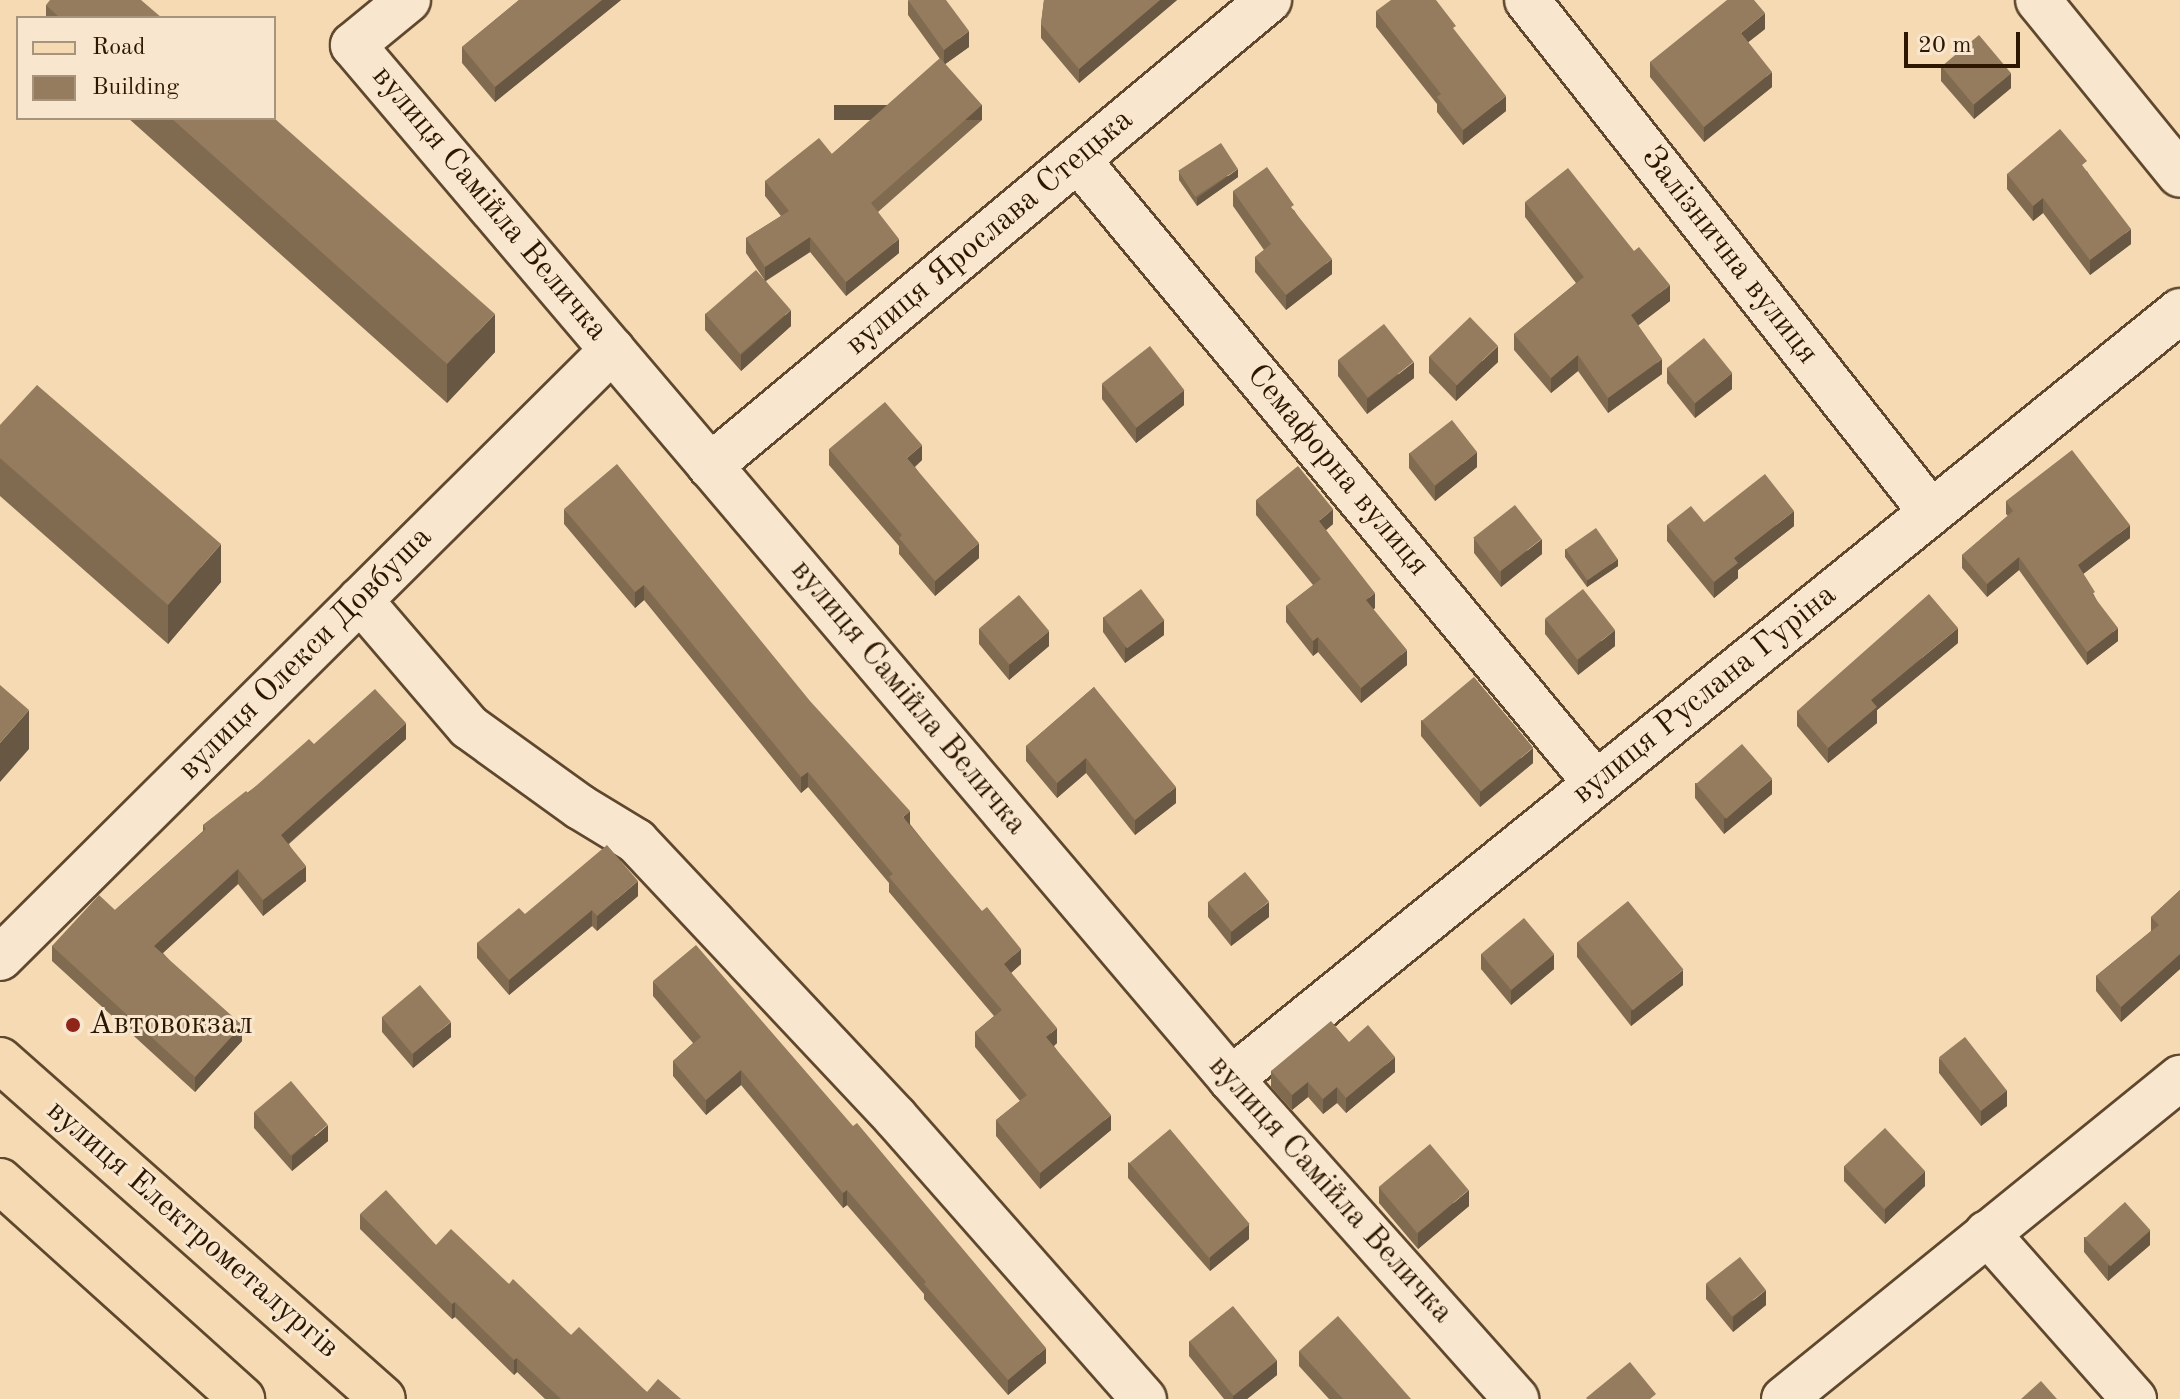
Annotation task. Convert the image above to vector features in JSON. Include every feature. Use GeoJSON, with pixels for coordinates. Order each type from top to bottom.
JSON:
{"type":"FeatureCollection","features":[{"type":"Feature","properties":{"kind":"main road","name":"вулиця Електрометалургів"},"geometry":{"type":"LineString","coordinates":[[0,1060],[383,1399]]}},
{"type":"Feature","properties":{"kind":"main road"},"geometry":{"type":"LineString","coordinates":[[0,1181],[242,1399]]}},
{"type":"Feature","properties":{"kind":"street","name":"вулиця Самійла Величка"},"geometry":{"type":"LineString","coordinates":[[408,0],[353,45],[1231,1079],[1516,1399]]}},
{"type":"Feature","properties":{"kind":"street","name":"вулиця Ярослава Стецька"},"geometry":{"type":"LineString","coordinates":[[710,466],[1269,0]]}},
{"type":"Feature","properties":{"kind":"street","name":"Залізнична вулиця"},"geometry":{"type":"LineString","coordinates":[[1527,0],[1931,512]]}},
{"type":"Feature","properties":{"kind":"street"},"geometry":{"type":"LineString","coordinates":[[2038,0],[2180,175]]}},
{"type":"Feature","properties":{"kind":"street","name":"Семафорна вулиця"},"geometry":{"type":"LineString","coordinates":[[1078,160],[1596,783]]}},
{"type":"Feature","properties":{"kind":"street","name":"вулиця Руслана Гуріна"},"geometry":{"type":"LineString","coordinates":[[1231,1079],[2180,311]]}},
{"type":"Feature","properties":{"kind":"street","name":"вулиця Олекси Довбуша"},"geometry":{"type":"LineString","coordinates":[[0,958],[612,350]]}},
{"type":"Feature","properties":{"kind":"street"},"geometry":{"type":"LineString","coordinates":[[360,600],[469,727],[580,807],[636,841],[896,1118],[1144,1399]]}},
{"type":"Feature","properties":{"kind":"street"},"geometry":{"type":"LineString","coordinates":[[1784,1399],[2180,1078]]}},
{"type":"Feature","properties":{"kind":"street"},"geometry":{"type":"LineString","coordinates":[[1987,1233],[2134,1399]]}},
{"type":"Feature","properties":{"kind":"building"},"geometry":{"type":"Polygon","coordinates":[[[50,0],[141,0],[160,16],[58,16],[46,5],[50,0]]]}},
{"type":"Feature","properties":{"kind":"building"},"geometry":{"type":"Polygon","coordinates":[[[519,0],[602,0],[495,87],[462,47],[519,0]]]}},
{"type":"Feature","properties":{"kind":"building"},"geometry":{"type":"Polygon","coordinates":[[[908,0],[946,0],[969,31],[944,50],[908,0]]]}},
{"type":"Feature","properties":{"kind":"building"},"geometry":{"type":"Polygon","coordinates":[[[1044,0],[1160,0],[1079,69],[1041,24],[1044,0]]]}},
{"type":"Feature","properties":{"kind":"building"},"geometry":{"type":"Polygon","coordinates":[[[1391,0],[1436,0],[1456,26],[1453,28],[1506,96],[1463,130],[1437,97],[1441,94],[1376,11],[1391,0]]]}},
{"type":"Feature","properties":{"kind":"building"},"geometry":{"type":"Polygon","coordinates":[[[1727,0],[1754,0],[1765,13],[1741,33],[1772,72],[1704,127],[1650,62],[1727,0]]]}},
{"type":"Feature","properties":{"kind":"building"},"geometry":{"type":"Polygon","coordinates":[[[1979,35],[2011,73],[1974,105],[1941,66],[1979,35]]]}},
{"type":"Feature","properties":{"kind":"building"},"geometry":{"type":"Polygon","coordinates":[[[940,58],[982,105],[871,203],[899,239],[846,282],[810,237],[765,267],[746,238],[789,211],[765,181],[819,138],[832,154],[940,58]]]}},
{"type":"Feature","properties":{"kind":"building"},"geometry":{"type":"Polygon","coordinates":[[[173,120],[276,120],[495,314],[447,364],[173,120]]]}},
{"type":"Feature","properties":{"kind":"building"},"geometry":{"type":"Polygon","coordinates":[[[2060,129],[2087,161],[2082,165],[2131,229],[2090,260],[2043,198],[2033,206],[2007,174],[2060,129]]]}},
{"type":"Feature","properties":{"kind":"building"},"geometry":{"type":"Polygon","coordinates":[[[1221,143],[1238,169],[1195,197],[1178,171],[1221,143]]]}},
{"type":"Feature","properties":{"kind":"building"},"geometry":{"type":"Polygon","coordinates":[[[1267,167],[1294,205],[1291,207],[1332,259],[1286,295],[1255,257],[1271,244],[1233,191],[1267,167]]]}},
{"type":"Feature","properties":{"kind":"building"},"geometry":{"type":"Polygon","coordinates":[[[1568,168],[1634,251],[1639,247],[1670,285],[1631,315],[1662,359],[1608,398],[1578,355],[1551,378],[1514,334],[1584,277],[1525,202],[1568,168]]]}},
{"type":"Feature","properties":{"kind":"building"},"geometry":{"type":"Polygon","coordinates":[[[756,270],[791,310],[740,354],[705,314],[756,270]]]}},
{"type":"Feature","properties":{"kind":"building"},"geometry":{"type":"Polygon","coordinates":[[[1470,317],[1498,346],[1457,385],[1429,357],[1470,317]]]}},
{"type":"Feature","properties":{"kind":"building"},"geometry":{"type":"Polygon","coordinates":[[[1384,324],[1414,362],[1368,398],[1338,360],[1384,324]]]}},
{"type":"Feature","properties":{"kind":"building"},"geometry":{"type":"Polygon","coordinates":[[[1704,338],[1732,373],[1695,403],[1667,368],[1704,338]]]}},
{"type":"Feature","properties":{"kind":"building"},"geometry":{"type":"Polygon","coordinates":[[[1150,346],[1184,390],[1136,428],[1102,384],[1150,346]]]}},
{"type":"Feature","properties":{"kind":"building"},"geometry":{"type":"Polygon","coordinates":[[[37,385],[221,544],[168,605],[0,458],[0,425],[37,385]]]}},
{"type":"Feature","properties":{"kind":"building"},"geometry":{"type":"Polygon","coordinates":[[[885,402],[922,445],[907,458],[979,543],[935,581],[899,538],[902,535],[829,449],[885,402]]]}},
{"type":"Feature","properties":{"kind":"building"},"geometry":{"type":"Polygon","coordinates":[[[1452,420],[1477,452],[1435,486],[1409,453],[1452,420]]]}},
{"type":"Feature","properties":{"kind":"building"},"geometry":{"type":"Polygon","coordinates":[[[2072,450],[2130,525],[2078,565],[2095,592],[2092,594],[2118,628],[2087,652],[2019,557],[1987,584],[1962,555],[2013,511],[2006,501],[2072,450]]]}},
{"type":"Feature","properties":{"kind":"building"},"geometry":{"type":"Polygon","coordinates":[[[617,464],[810,701],[910,811],[903,817],[982,911],[987,907],[1021,949],[1004,964],[1057,1028],[1046,1037],[1111,1115],[1040,1173],[996,1120],[1027,1095],[975,1032],[1002,1010],[889,877],[893,874],[808,772],[801,777],[644,585],[635,592],[564,509],[617,464]]]}},
{"type":"Feature","properties":{"kind":"building"},"geometry":{"type":"Polygon","coordinates":[[[1298,466],[1333,509],[1319,521],[1375,593],[1366,600],[1407,650],[1361,688],[1318,637],[1313,641],[1286,606],[1321,579],[1256,500],[1298,466]]]}},
{"type":"Feature","properties":{"kind":"building"},"geometry":{"type":"Polygon","coordinates":[[[1765,474],[1794,511],[1734,558],[1738,563],[1714,582],[1667,525],[1691,506],[1704,522],[1765,474]]]}},
{"type":"Feature","properties":{"kind":"building"},"geometry":{"type":"Polygon","coordinates":[[[1515,505],[1541,539],[1500,572],[1473,538],[1515,505]]]}},
{"type":"Feature","properties":{"kind":"building"},"geometry":{"type":"Polygon","coordinates":[[[1596,528],[1618,559],[1587,580],[1566,549],[1596,528]]]}},
{"type":"Feature","properties":{"kind":"building"},"geometry":{"type":"Polygon","coordinates":[[[1141,589],[1164,620],[1127,648],[1103,617],[1141,589]]]}},
{"type":"Feature","properties":{"kind":"building"},"geometry":{"type":"Polygon","coordinates":[[[1583,589],[1615,630],[1577,660],[1545,619],[1583,589]]]}},
{"type":"Feature","properties":{"kind":"building"},"geometry":{"type":"Polygon","coordinates":[[[1929,594],[1958,628],[1871,700],[1877,707],[1828,748],[1797,711],[1929,594]]]}},
{"type":"Feature","properties":{"kind":"building"},"geometry":{"type":"Polygon","coordinates":[[[1019,595],[1049,631],[1009,664],[979,628],[1019,595]]]}},
{"type":"Feature","properties":{"kind":"building"},"geometry":{"type":"Polygon","coordinates":[[[1474,677],[1533,747],[1481,791],[1422,721],[1474,677]]]}},
{"type":"Feature","properties":{"kind":"building"},"geometry":{"type":"Polygon","coordinates":[[[0,685],[29,710],[0,743],[0,685]]]}},
{"type":"Feature","properties":{"kind":"building"},"geometry":{"type":"Polygon","coordinates":[[[1094,687],[1176,787],[1135,820],[1086,758],[1057,783],[1026,746],[1094,687]]]}},
{"type":"Feature","properties":{"kind":"building"},"geometry":{"type":"Polygon","coordinates":[[[375,689],[406,723],[281,835],[306,866],[263,900],[238,869],[154,946],[242,1025],[195,1077],[52,946],[99,895],[115,910],[206,829],[203,825],[246,791],[248,793],[309,739],[314,744],[375,689]]]}},
{"type":"Feature","properties":{"kind":"building"},"geometry":{"type":"Polygon","coordinates":[[[1742,744],[1772,779],[1726,819],[1696,784],[1742,744]]]}},
{"type":"Feature","properties":{"kind":"building"},"geometry":{"type":"Polygon","coordinates":[[[607,845],[638,881],[597,916],[592,910],[509,980],[477,943],[519,908],[525,914],[607,845]]]}},
{"type":"Feature","properties":{"kind":"building"},"geometry":{"type":"Polygon","coordinates":[[[1245,872],[1269,902],[1232,932],[1208,902],[1245,872]]]}},
{"type":"Feature","properties":{"kind":"building"},"geometry":{"type":"Polygon","coordinates":[[[2180,890],[2180,954],[2121,1007],[2096,976],[2159,925],[2151,917],[2180,890]]]}},
{"type":"Feature","properties":{"kind":"building"},"geometry":{"type":"Polygon","coordinates":[[[1628,901],[1683,969],[1633,1010],[1577,942],[1628,901]]]}},
{"type":"Feature","properties":{"kind":"building"},"geometry":{"type":"Polygon","coordinates":[[[1524,918],[1554,954],[1511,990],[1481,954],[1524,918]]]}},
{"type":"Feature","properties":{"kind":"building"},"geometry":{"type":"Polygon","coordinates":[[[696,945],[853,1126],[857,1123],[1046,1348],[1008,1380],[847,1190],[843,1193],[741,1070],[706,1100],[673,1061],[701,1037],[653,981],[696,945]]]}},
{"type":"Feature","properties":{"kind":"building"},"geometry":{"type":"Polygon","coordinates":[[[420,985],[451,1022],[413,1054],[382,1017],[420,985]]]}},
{"type":"Feature","properties":{"kind":"building"},"geometry":{"type":"Polygon","coordinates":[[[1331,1021],[1349,1042],[1368,1025],[1395,1057],[1346,1098],[1337,1087],[1323,1099],[1308,1082],[1292,1095],[1271,1071],[1331,1021]]]}},
{"type":"Feature","properties":{"kind":"building"},"geometry":{"type":"Polygon","coordinates":[[[1965,1037],[2007,1091],[1981,1111],[1939,1057],[1965,1037]]]}},
{"type":"Feature","properties":{"kind":"building"},"geometry":{"type":"Polygon","coordinates":[[[291,1081],[328,1125],[291,1156],[254,1112],[291,1081]]]}},
{"type":"Feature","properties":{"kind":"building"},"geometry":{"type":"Polygon","coordinates":[[[1885,1128],[1925,1171],[1884,1209],[1844,1166],[1885,1128]]]}},
{"type":"Feature","properties":{"kind":"building"},"geometry":{"type":"Polygon","coordinates":[[[1170,1129],[1250,1224],[1209,1258],[1129,1163],[1170,1129]]]}},
{"type":"Feature","properties":{"kind":"building"},"geometry":{"type":"Polygon","coordinates":[[[1430,1144],[1469,1190],[1417,1233],[1379,1187],[1430,1144]]]}},
{"type":"Feature","properties":{"kind":"building"},"geometry":{"type":"Polygon","coordinates":[[[386,1190],[436,1245],[451,1229],[509,1284],[513,1279],[571,1335],[579,1327],[647,1392],[658,1379],[681,1399],[561,1399],[517,1358],[514,1360],[455,1302],[452,1304],[360,1214],[386,1190]]]}},
{"type":"Feature","properties":{"kind":"building"},"geometry":{"type":"Polygon","coordinates":[[[2125,1202],[2150,1230],[2110,1266],[2085,1238],[2125,1202]]]}},
{"type":"Feature","properties":{"kind":"building"},"geometry":{"type":"Polygon","coordinates":[[[1740,1257],[1766,1290],[1732,1317],[1706,1283],[1740,1257]]]}},
{"type":"Feature","properties":{"kind":"building"},"geometry":{"type":"Polygon","coordinates":[[[1233,1306],[1277,1360],[1234,1396],[1189,1341],[1233,1306]]]}},
{"type":"Feature","properties":{"kind":"building"},"geometry":{"type":"Polygon","coordinates":[[[1338,1316],[1411,1399],[1343,1399],[1299,1351],[1338,1316]]]}},
{"type":"Feature","properties":{"kind":"building"},"geometry":{"type":"Polygon","coordinates":[[[1630,1362],[1656,1394],[1650,1399],[1586,1398],[1630,1362]]]}},
{"type":"Feature","properties":{"kind":"building"},"geometry":{"type":"Polygon","coordinates":[[[2041,1381],[2057,1399],[2021,1399],[2041,1381]]]}},
{"type":"Feature","properties":{"kind":"place","name":"Автовокзал"},"geometry":{"type":"Point","coordinates":[73,1025]}}]}
